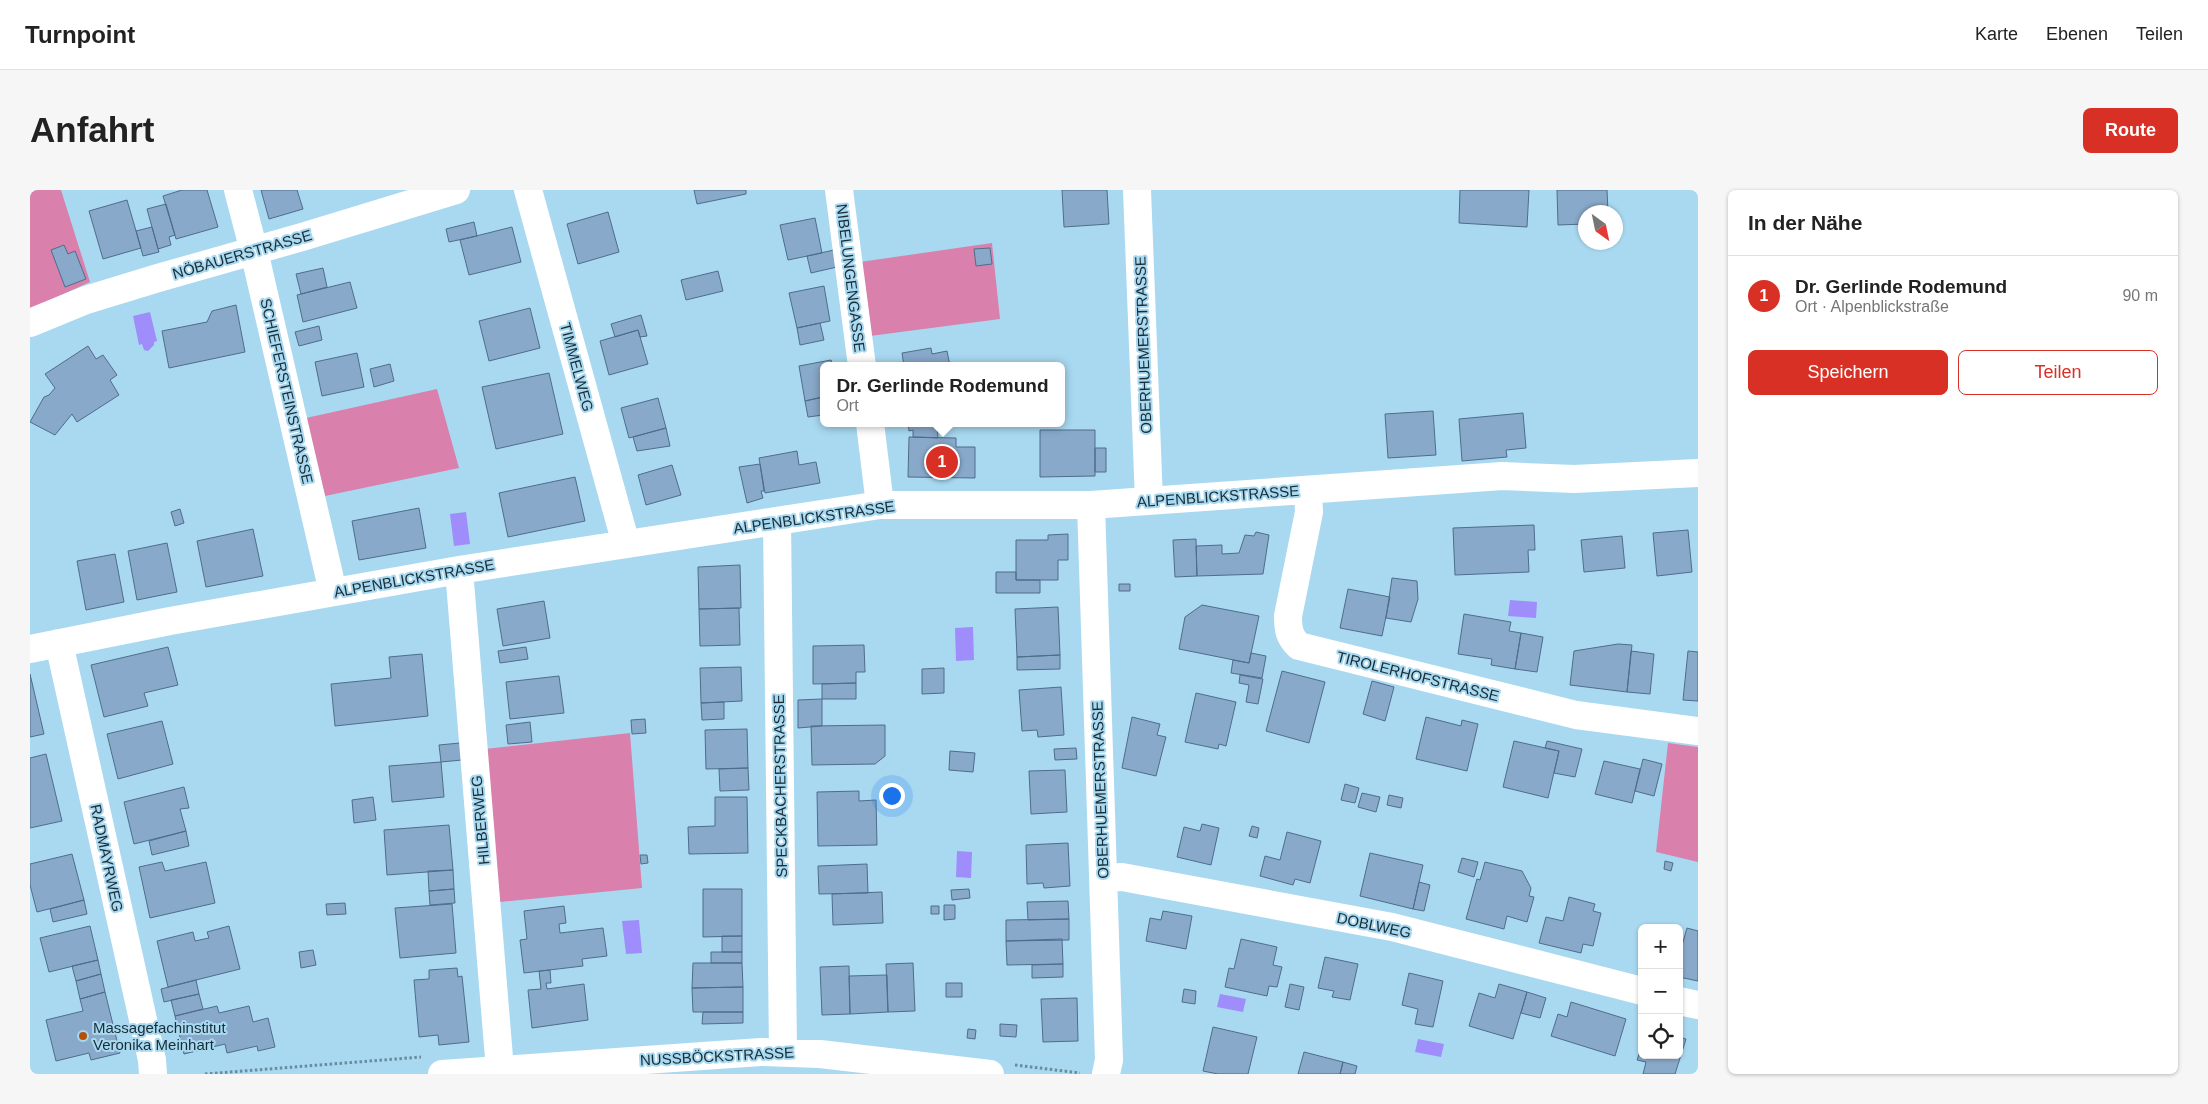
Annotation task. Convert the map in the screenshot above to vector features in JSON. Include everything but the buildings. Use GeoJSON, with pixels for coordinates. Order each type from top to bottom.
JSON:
{"type":"FeatureCollection","features":[{"type":"Feature","properties":{"kind":"street","name":"SCHIEFERSTEINSTRASSE"},"geometry":{"type":"LineString","coordinates":[[238,190],[254,250],[333,592]]}},
{"type":"Feature","properties":{"kind":"street","name":"NÖBAUERSTRASSE"},"geometry":{"type":"LineString","coordinates":[[30,323],[86,300],[456,190]]}},
{"type":"Feature","properties":{"kind":"street","name":"TIMMELWEG"},"geometry":{"type":"LineString","coordinates":[[528,190],[626,544]]}},
{"type":"Feature","properties":{"kind":"street","name":"NIBELUNGENGASSE"},"geometry":{"type":"LineString","coordinates":[[840,190],[862,362]]}},
{"type":"Feature","properties":{"kind":"street","name":"OBERHUEMERSTRASSE"},"geometry":{"type":"LineString","coordinates":[[1137,190],[1149,501]]}},
{"type":"Feature","properties":{"kind":"street"},"geometry":{"type":"LineString","coordinates":[[870,427],[880,504]]}},
{"type":"Feature","properties":{"kind":"street","name":"ALPENBLICKSTRASSE"},"geometry":{"type":"LineString","coordinates":[[30,648],[459,570],[880,504],[1090,505],[1502,476],[1574,479],[1698,473]]}},
{"type":"Feature","properties":{"kind":"street","name":"TIROLERHOFSTRASSE"},"geometry":{"type":"LineString","coordinates":[[1308,490],[1310,512],[1288,616],[1290,634],[1292,640],[1298,646],[1576,715],[1698,731]]}},
{"type":"Feature","properties":{"kind":"street","name":"OBERHUEMERSTRASSE"},"geometry":{"type":"LineString","coordinates":[[1090,505],[1109,1060],[1106,1074]]}},
{"type":"Feature","properties":{"kind":"street","name":"SPECKBACHERSTRASSE"},"geometry":{"type":"LineString","coordinates":[[777,521],[783,1052]]}},
{"type":"Feature","properties":{"kind":"street","name":"HILBERWEG"},"geometry":{"type":"LineString","coordinates":[[459,570],[500,1070]]}},
{"type":"Feature","properties":{"kind":"street","name":"RADMAYRWEG"},"geometry":{"type":"LineString","coordinates":[[59,642],[152,1060],[153,1074]]}},
{"type":"Feature","properties":{"kind":"street","name":"DOBLWEG"},"geometry":{"type":"LineString","coordinates":[[1103,878],[1122,877],[1392,927],[1638,990]]}},
{"type":"Feature","properties":{"kind":"street"},"geometry":{"type":"LineString","coordinates":[[1683,1001],[1698,1005]]}},
{"type":"Feature","properties":{"kind":"street","name":"NUSSBÖCKSTRASSE"},"geometry":{"type":"LineString","coordinates":[[442,1074],[746,1052],[783,1052],[820,1054],[990,1074]]}},
{"type":"Feature","properties":{"kind":"shaded area"},"geometry":{"type":"Polygon","coordinates":[[[30,190],[61,190],[90,282],[30,309],[30,190]]]}},
{"type":"Feature","properties":{"kind":"shaded area"},"geometry":{"type":"Polygon","coordinates":[[[992,243],[1000,319],[870,336],[860,262],[992,243]]]}},
{"type":"Feature","properties":{"kind":"shaded area"},"geometry":{"type":"Polygon","coordinates":[[[150,312],[157,341],[154,342],[154,345],[148,351],[144,350],[142,344],[139,345],[133,316],[150,312]]]}},
{"type":"Feature","properties":{"kind":"shaded area"},"geometry":{"type":"Polygon","coordinates":[[[437,389],[459,468],[325,496],[306,418],[437,389]]]}},
{"type":"Feature","properties":{"kind":"shaded area"},"geometry":{"type":"Polygon","coordinates":[[[466,512],[470,544],[454,546],[450,514],[466,512]]]}},
{"type":"Feature","properties":{"kind":"shaded area"},"geometry":{"type":"Polygon","coordinates":[[[1510,600],[1537,602],[1536,618],[1508,616],[1510,600]]]}},
{"type":"Feature","properties":{"kind":"shaded area"},"geometry":{"type":"Polygon","coordinates":[[[973,627],[974,660],[956,661],[955,628],[973,627]]]}},
{"type":"Feature","properties":{"kind":"shaded area"},"geometry":{"type":"Polygon","coordinates":[[[630,733],[642,888],[500,902],[485,749],[630,733]]]}},
{"type":"Feature","properties":{"kind":"shaded area"},"geometry":{"type":"Polygon","coordinates":[[[1668,743],[1698,747],[1698,862],[1656,852],[1668,743]]]}},
{"type":"Feature","properties":{"kind":"shaded area"},"geometry":{"type":"Polygon","coordinates":[[[957,851],[972,852],[971,878],[956,877],[957,851]]]}},
{"type":"Feature","properties":{"kind":"shaded area"},"geometry":{"type":"Polygon","coordinates":[[[639,920],[642,953],[626,954],[622,921],[639,920]]]}},
{"type":"Feature","properties":{"kind":"shaded area"},"geometry":{"type":"Polygon","coordinates":[[[1220,994],[1246,999],[1243,1012],[1217,1007],[1220,994]]]}},
{"type":"Feature","properties":{"kind":"shaded area"},"geometry":{"type":"Polygon","coordinates":[[[1418,1039],[1444,1044],[1441,1057],[1415,1052],[1418,1039]]]}},
{"type":"Feature","properties":{"kind":"place","name":"Dr. Gerlinde Rodemund"},"geometry":{"type":"Point","coordinates":[942,462]}},
{"type":"Feature","properties":{"kind":"place","name":"Massagefachinstitut Veronika Meinhart"},"geometry":{"type":"Point","coordinates":[83,1036]}}]}
